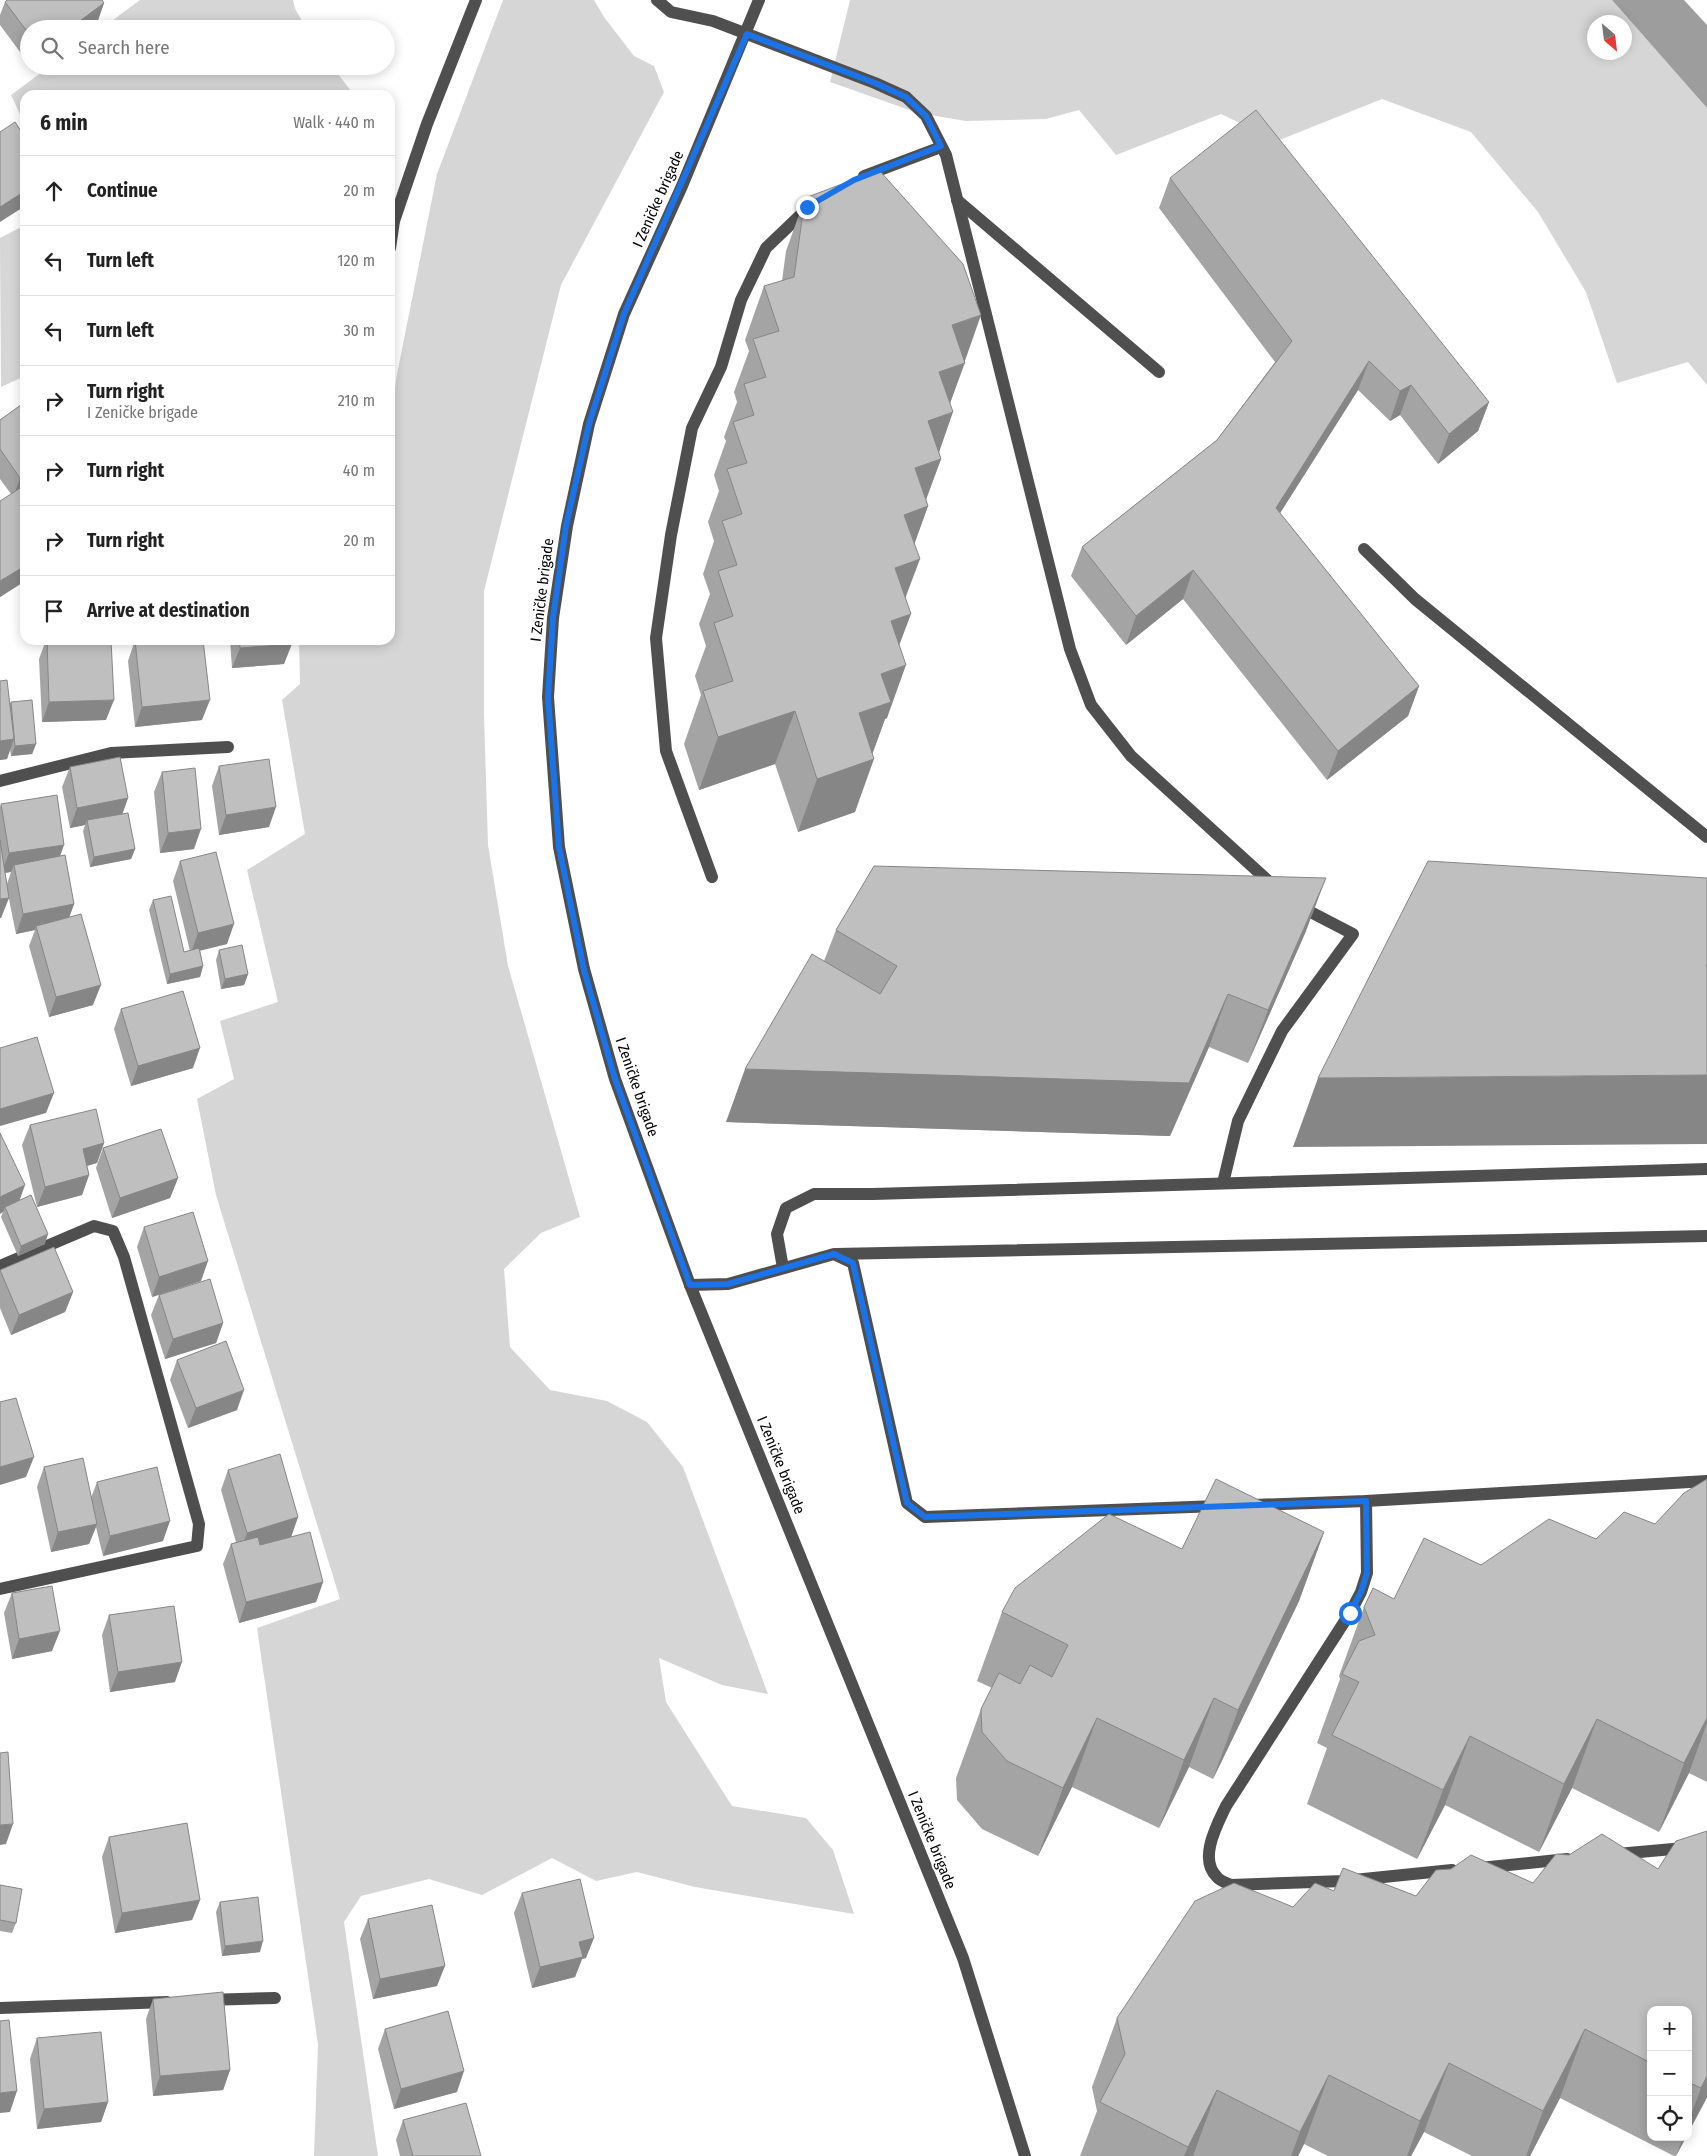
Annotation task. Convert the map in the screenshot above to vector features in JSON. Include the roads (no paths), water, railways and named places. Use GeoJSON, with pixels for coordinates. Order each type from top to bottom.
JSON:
{"type":"FeatureCollection","features":[{"type":"Feature","properties":{"kind":"street"},"geometry":{"type":"LineString","coordinates":[[395,218],[427,124],[476,0]]}},
{"type":"Feature","properties":{"kind":"street"},"geometry":{"type":"LineString","coordinates":[[657,0],[671,12],[713,21],[866,79],[906,97],[926,116],[946,155],[1070,649],[1091,705],[1131,756],[1287,898],[1353,934],[1282,1031],[1238,1121],[1223,1183]]}},
{"type":"Feature","properties":{"kind":"street","name":"I Zeničke brigade"},"geometry":{"type":"LineString","coordinates":[[760,0],[747,34],[624,314],[589,424],[566,526],[553,618],[548,697],[559,847],[584,970],[615,1079],[690,1285],[962,1958],[1025,2156]]}},
{"type":"Feature","properties":{"kind":"street"},"geometry":{"type":"LineString","coordinates":[[854,180],[941,146]]}},
{"type":"Feature","properties":{"kind":"street"},"geometry":{"type":"LineString","coordinates":[[712,877],[666,751],[656,638],[671,535],[692,428],[722,367],[741,300],[766,248],[807,207],[823,198]]}},
{"type":"Feature","properties":{"kind":"street"},"geometry":{"type":"LineString","coordinates":[[957,200],[1159,372]]}},
{"type":"Feature","properties":{"kind":"street"},"geometry":{"type":"LineString","coordinates":[[1364,549],[1415,599],[1707,837]]}},
{"type":"Feature","properties":{"kind":"street"},"geometry":{"type":"LineString","coordinates":[[0,782],[111,754],[228,747]]}},
{"type":"Feature","properties":{"kind":"street"},"geometry":{"type":"LineString","coordinates":[[783,1268],[777,1234],[786,1208],[814,1194],[1707,1169]]}},
{"type":"Feature","properties":{"kind":"street"},"geometry":{"type":"LineString","coordinates":[[0,1266],[94,1226],[114,1231],[124,1257],[199,1524],[197,1546],[0,1589]]}},
{"type":"Feature","properties":{"kind":"street"},"geometry":{"type":"LineString","coordinates":[[690,1285],[728,1284],[834,1254],[1707,1236]]}},
{"type":"Feature","properties":{"kind":"street"},"geometry":{"type":"LineString","coordinates":[[834,1254],[853,1263],[907,1503],[925,1517],[1366,1501],[1707,1481]]}},
{"type":"Feature","properties":{"kind":"street"},"geometry":{"type":"LineString","coordinates":[[1366,1501],[1367,1573],[1361,1592],[1350,1613],[1226,1806],[1211,1837],[1209,1864],[1217,1878],[1231,1885],[1344,1881],[1580,1858]]}},
{"type":"Feature","properties":{"kind":"street"},"geometry":{"type":"LineString","coordinates":[[1609,1855],[1707,1846]]}},
{"type":"Feature","properties":{"kind":"street"},"geometry":{"type":"LineString","coordinates":[[196,2000],[275,1998]]}},
{"type":"Feature","properties":{"kind":"street"},"geometry":{"type":"LineString","coordinates":[[0,2008],[176,2001]]}}]}
